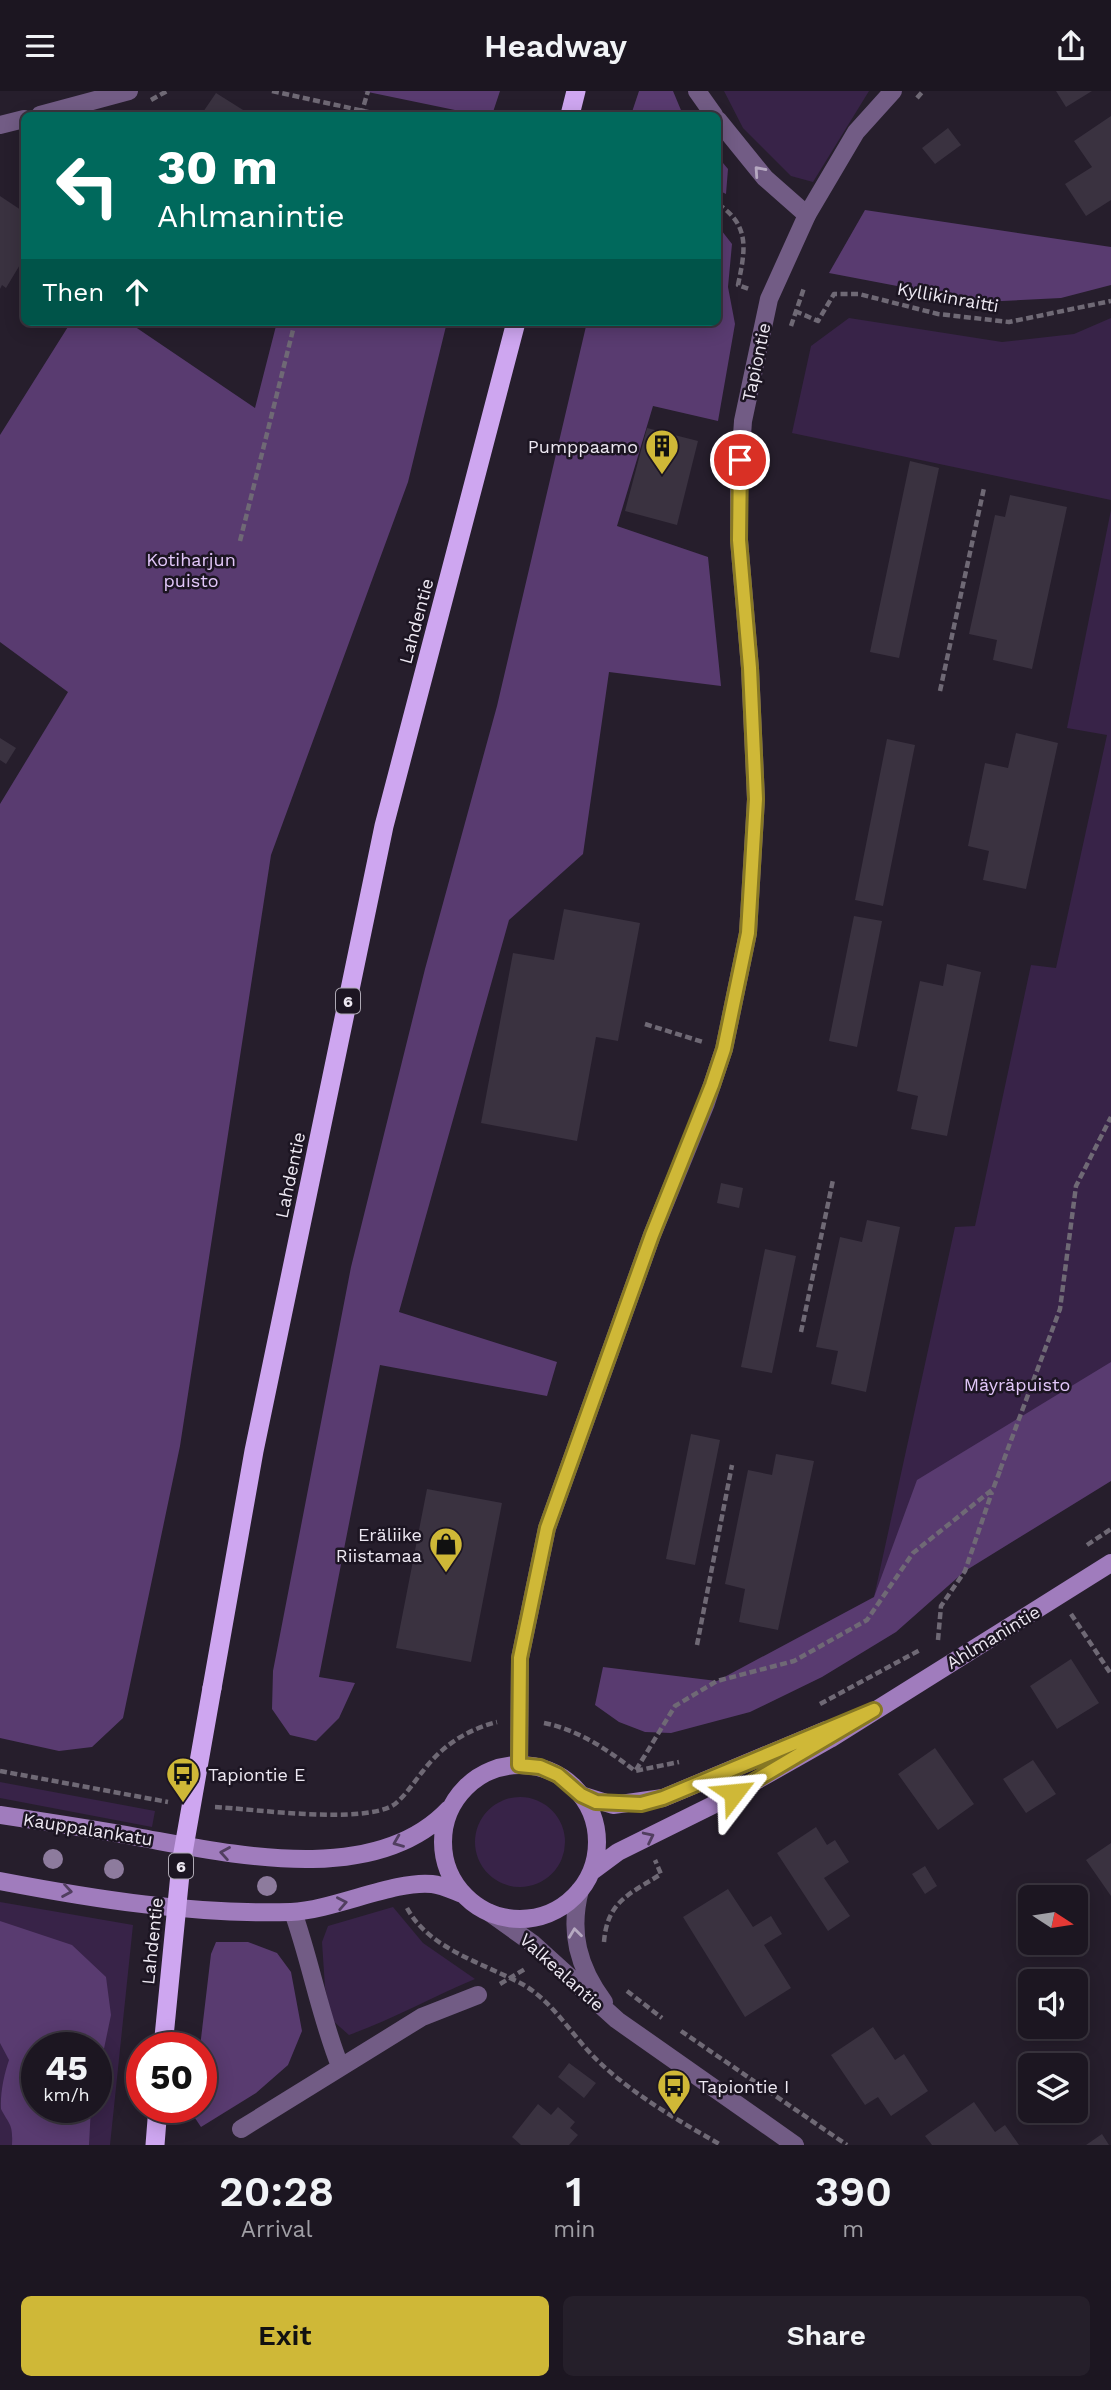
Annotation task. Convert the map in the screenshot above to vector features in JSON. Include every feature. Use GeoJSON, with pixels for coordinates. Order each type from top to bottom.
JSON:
{"type":"FeatureCollection","features":[{"type":"Feature","properties":{"kind":"highway"},"geometry":{"type":"LineString","coordinates":[[571,112],[576,91]]}},
{"type":"Feature","properties":{"kind":"highway","name":"Lahdentie"},"geometry":{"type":"LineString","coordinates":[[164,2032],[181,1864],[254,1451],[384,826],[515,326]]}},
{"type":"Feature","properties":{"kind":"highway"},"geometry":{"type":"LineString","coordinates":[[155,2145],[157,2123]]}},
{"type":"Feature","properties":{"kind":"main road","name":"Ahlmanintie"},"geometry":{"type":"LineString","coordinates":[[591,1872],[618,1852],[726,1798],[1111,1563]]}},
{"type":"Feature","properties":{"kind":"main road","name":"Ahlmanintie"},"geometry":{"type":"LineString","coordinates":[[581,1795],[613,1805],[663,1798],[874,1710]]}},
{"type":"Feature","properties":{"kind":"main road"},"geometry":{"type":"LineString","coordinates":[[0,1881],[207,1910],[293,1912],[348,1903],[420,1884],[432,1884],[462,1893],[490,1913],[514,1919],[536,1918],[556,1911],[580,1889],[591,1872],[595,1853],[593,1821],[581,1795],[558,1775],[540,1767],[519,1765],[493,1770],[470,1783],[453,1804],[444,1826],[446,1865],[462,1893]]}},
{"type":"Feature","properties":{"kind":"main road","name":"Kauppalankatu"},"geometry":{"type":"LineString","coordinates":[[0,1815],[240,1856],[317,1859],[347,1857],[391,1845],[436,1822],[453,1804]]}},
{"type":"Feature","properties":{"kind":"street"},"geometry":{"type":"LineString","coordinates":[[51,112],[129,91]]}},
{"type":"Feature","properties":{"kind":"street"},"geometry":{"type":"LineString","coordinates":[[697,91],[712,112]]}},
{"type":"Feature","properties":{"kind":"street","name":"Tapiontie"},"geometry":{"type":"LineString","coordinates":[[519,1765],[520,1658],[547,1528],[652,1235],[692,1141],[724,1049],[748,933],[756,799],[750,668],[739,540],[743,421],[769,299],[807,215],[856,132],[893,91]]}},
{"type":"Feature","properties":{"kind":"street"},"geometry":{"type":"LineString","coordinates":[[0,125],[21,120]]}},
{"type":"Feature","properties":{"kind":"street"},"geometry":{"type":"LineString","coordinates":[[721,124],[765,178],[807,215]]}},
{"type":"Feature","properties":{"kind":"street","name":"Valkealantie"},"geometry":{"type":"LineString","coordinates":[[580,1889],[573,1925],[584,1969],[608,2007],[633,2032]]}},
{"type":"Feature","properties":{"kind":"street"},"geometry":{"type":"LineString","coordinates":[[293,1912],[306,1947],[328,2036],[340,2066]]}},
{"type":"Feature","properties":{"kind":"street","name":"Valkealantie"},"geometry":{"type":"LineString","coordinates":[[490,1913],[516,1930],[593,2001],[633,2032],[795,2145]]}},
{"type":"Feature","properties":{"kind":"street"},"geometry":{"type":"LineString","coordinates":[[241,2129],[422,2017],[478,1995]]}},
{"type":"Feature","properties":{"kind":"path"},"geometry":{"type":"LineString","coordinates":[[272,91],[358,112]]}},
{"type":"Feature","properties":{"kind":"path"},"geometry":{"type":"LineString","coordinates":[[362,112],[368,91]]}},
{"type":"Feature","properties":{"kind":"path"},"geometry":{"type":"LineString","coordinates":[[915,100],[923,91]]}},
{"type":"Feature","properties":{"kind":"path"},"geometry":{"type":"LineString","coordinates":[[721,207],[736,220],[746,247],[738,285],[751,291]]}},
{"type":"Feature","properties":{"kind":"path"},"geometry":{"type":"LineString","coordinates":[[788,337],[807,278]]}},
{"type":"Feature","properties":{"kind":"path","name":"Kyllikinraitti"},"geometry":{"type":"LineString","coordinates":[[796,311],[818,321],[834,294],[859,295],[938,314],[1009,322],[1111,301]]}},
{"type":"Feature","properties":{"kind":"path"},"geometry":{"type":"LineString","coordinates":[[240,541],[294,326]]}},
{"type":"Feature","properties":{"kind":"path"},"geometry":{"type":"LineString","coordinates":[[940,691],[984,488]]}},
{"type":"Feature","properties":{"kind":"path"},"geometry":{"type":"LineString","coordinates":[[645,1024],[724,1049]]}},
{"type":"Feature","properties":{"kind":"path"},"geometry":{"type":"LineString","coordinates":[[938,1640],[941,1605],[965,1571],[1060,1309],[1076,1186],[1111,1117]]}},
{"type":"Feature","properties":{"kind":"path"},"geometry":{"type":"LineString","coordinates":[[801,1332],[833,1179]]}},
{"type":"Feature","properties":{"kind":"path"},"geometry":{"type":"LineString","coordinates":[[697,1645],[732,1465]]}},
{"type":"Feature","properties":{"kind":"path"},"geometry":{"type":"LineString","coordinates":[[635,1771],[675,1706],[716,1681],[793,1661],[867,1621],[913,1553],[993,1489]]}},
{"type":"Feature","properties":{"kind":"path"},"geometry":{"type":"LineString","coordinates":[[1083,1548],[1111,1529]]}},
{"type":"Feature","properties":{"kind":"path"},"geometry":{"type":"LineString","coordinates":[[1060,1596],[1111,1674]]}},
{"type":"Feature","properties":{"kind":"path"},"geometry":{"type":"LineString","coordinates":[[811,1709],[949,1634]]}},
{"type":"Feature","properties":{"kind":"path"},"geometry":{"type":"LineString","coordinates":[[540,1711],[539,1723],[576,1733],[608,1750],[635,1771],[685,1761]]}},
{"type":"Feature","properties":{"kind":"path"},"geometry":{"type":"LineString","coordinates":[[211,1806],[306,1813],[358,1814],[382,1811],[407,1792],[446,1746],[477,1728],[496,1723]]}},
{"type":"Feature","properties":{"kind":"path"},"geometry":{"type":"LineString","coordinates":[[0,1771],[170,1802]]}},
{"type":"Feature","properties":{"kind":"path"},"geometry":{"type":"LineString","coordinates":[[604,1948],[608,1916],[617,1902],[661,1874],[656,1861]]}},
{"type":"Feature","properties":{"kind":"path"},"geometry":{"type":"LineString","coordinates":[[402,1900],[414,1922],[448,1948],[525,1986],[545,2003],[598,2061],[674,2116],[721,2145]]}},
{"type":"Feature","properties":{"kind":"path"},"geometry":{"type":"LineString","coordinates":[[623,1989],[667,2022]]}},
{"type":"Feature","properties":{"kind":"path"},"geometry":{"type":"LineString","coordinates":[[677,2028],[847,2145]]}},
{"type":"Feature","properties":{"kind":"green space"},"geometry":{"type":"Polygon","coordinates":[[[363,91],[500,91],[493,112],[464,112],[363,91]]]}},
{"type":"Feature","properties":{"kind":"green space"},"geometry":{"type":"Polygon","coordinates":[[[639,91],[673,91],[682,112],[632,112],[639,91]]]}},
{"type":"Feature","properties":{"kind":"green space"},"geometry":{"type":"Polygon","coordinates":[[[724,91],[869,91],[813,182],[791,176],[743,128],[724,91]]]}},
{"type":"Feature","properties":{"kind":"green space"},"geometry":{"type":"Polygon","coordinates":[[[721,161],[728,169],[726,194],[721,192],[721,161]]]}},
{"type":"Feature","properties":{"kind":"green space"},"geometry":{"type":"Polygon","coordinates":[[[865,210],[1111,247],[1111,285],[1061,298],[981,302],[829,273],[865,210]]]}},
{"type":"Feature","properties":{"kind":"green space"},"geometry":{"type":"Polygon","coordinates":[[[721,230],[732,244],[728,287],[735,324],[718,421],[653,406],[617,526],[708,557],[721,686],[609,672],[583,854],[509,920],[399,1312],[557,1362],[547,1396],[380,1365],[319,1677],[355,1683],[339,1718],[316,1741],[290,1735],[272,1709],[273,1671],[351,1267],[425,969],[497,706],[586,326],[721,326],[721,230]]]}},
{"type":"Feature","properties":{"kind":"green space"},"geometry":{"type":"Polygon","coordinates":[[[849,318],[1002,342],[1074,334],[1111,318],[1111,500],[792,433],[811,346],[849,318]]]}},
{"type":"Feature","properties":{"kind":"green space","name":"Kotiharjun puisto"},"geometry":{"type":"Polygon","coordinates":[[[68,326],[134,326],[255,408],[276,326],[446,326],[408,482],[271,855],[180,1446],[123,1718],[92,1747],[59,1751],[0,1738],[0,804],[68,692],[0,642],[0,435],[68,326]]]}},
{"type":"Feature","properties":{"kind":"green space","name":"Mäyräpuisto"},"geometry":{"type":"Polygon","coordinates":[[[1111,510],[1111,1435],[874,1597],[955,1227],[975,1226],[1031,965],[1056,968],[1107,735],[1067,728],[1111,510]]]}},
{"type":"Feature","properties":{"kind":"green space"},"geometry":{"type":"Polygon","coordinates":[[[1111,1362],[1111,1481],[965,1571],[896,1632],[822,1677],[750,1712],[671,1733],[645,1732],[619,1722],[595,1705],[603,1667],[717,1681],[874,1597],[917,1480],[1111,1362]]]}},
{"type":"Feature","properties":{"kind":"green space"},"geometry":{"type":"Polygon","coordinates":[[[0,1782],[155,1811],[152,1827],[0,1798],[0,1782]]]}},
{"type":"Feature","properties":{"kind":"green space"},"geometry":{"type":"Polygon","coordinates":[[[511,1797],[529,1797],[545,1804],[558,1817],[565,1833],[565,1851],[558,1867],[545,1880],[529,1887],[511,1887],[495,1880],[482,1867],[475,1851],[475,1833],[482,1817],[495,1804],[511,1797]]]}},
{"type":"Feature","properties":{"kind":"green space"},"geometry":{"type":"Polygon","coordinates":[[[0,1902],[133,1925],[110,2145],[0,2145],[0,1902]]]}},
{"type":"Feature","properties":{"kind":"green space"},"geometry":{"type":"Polygon","coordinates":[[[393,1907],[423,1943],[475,1979],[349,2035],[332,2020],[325,1987],[322,1942],[328,1926],[393,1907]]]}},
{"type":"Feature","properties":{"kind":"green space"},"geometry":{"type":"Polygon","coordinates":[[[0,1921],[72,1945],[106,1977],[111,2015],[107,2032],[21,2032],[21,2123],[90,2123],[89,2145],[12,2145],[9,2122],[1,2109],[9,2060],[0,2043],[0,1921]]]}},
{"type":"Feature","properties":{"kind":"green space"},"geometry":{"type":"Polygon","coordinates":[[[216,1942],[248,1942],[277,1953],[291,1972],[302,2031],[288,2065],[256,2093],[217,2117],[217,2032],[202,2032],[211,1954],[216,1942]]]}},
{"type":"Feature","properties":{"kind":"building"},"geometry":{"type":"Polygon","coordinates":[[[1056,91],[1092,91],[1066,107],[1056,91]]]}},
{"type":"Feature","properties":{"kind":"building"},"geometry":{"type":"Polygon","coordinates":[[[216,93],[246,112],[203,112],[216,93]]]}},
{"type":"Feature","properties":{"kind":"building"},"geometry":{"type":"Polygon","coordinates":[[[1111,116],[1111,200],[1086,216],[1065,184],[1092,167],[1074,141],[1111,116]]]}},
{"type":"Feature","properties":{"kind":"building"},"geometry":{"type":"Polygon","coordinates":[[[948,128],[961,145],[935,164],[922,148],[948,128]]]}},
{"type":"Feature","properties":{"kind":"building"},"geometry":{"type":"Polygon","coordinates":[[[0,196],[21,210],[21,263],[6,288],[2,285],[0,289],[0,196]]]}},
{"type":"Feature","properties":{"kind":"building","name":"Pumppaamo"},"geometry":{"type":"Polygon","coordinates":[[[647,428],[698,441],[677,525],[625,511],[647,428]]]}},
{"type":"Feature","properties":{"kind":"building"},"geometry":{"type":"Polygon","coordinates":[[[910,461],[939,468],[899,658],[870,652],[910,461]]]}},
{"type":"Feature","properties":{"kind":"building"},"geometry":{"type":"Polygon","coordinates":[[[1010,495],[1067,507],[1032,669],[993,660],[997,640],[969,634],[995,515],[1005,517],[1010,495]]]}},
{"type":"Feature","properties":{"kind":"building"},"geometry":{"type":"Polygon","coordinates":[[[1016,733],[1058,743],[1026,889],[983,880],[989,851],[968,846],[985,763],[1008,768],[1016,733]]]}},
{"type":"Feature","properties":{"kind":"building"},"geometry":{"type":"Polygon","coordinates":[[[0,738],[16,748],[6,764],[0,760],[0,738]]]}},
{"type":"Feature","properties":{"kind":"building"},"geometry":{"type":"Polygon","coordinates":[[[887,739],[915,745],[883,906],[855,900],[887,739]]]}},
{"type":"Feature","properties":{"kind":"building"},"geometry":{"type":"Polygon","coordinates":[[[564,909],[640,923],[618,1041],[596,1037],[577,1141],[481,1123],[513,953],[554,960],[564,909]]]}},
{"type":"Feature","properties":{"kind":"building"},"geometry":{"type":"Polygon","coordinates":[[[854,916],[882,921],[857,1047],[829,1041],[854,916]]]}},
{"type":"Feature","properties":{"kind":"building"},"geometry":{"type":"Polygon","coordinates":[[[947,964],[981,972],[947,1136],[911,1129],[918,1096],[897,1091],[920,981],[943,986],[947,964]]]}},
{"type":"Feature","properties":{"kind":"building"},"geometry":{"type":"Polygon","coordinates":[[[721,1183],[743,1188],[739,1208],[717,1203],[721,1183]]]}},
{"type":"Feature","properties":{"kind":"building"},"geometry":{"type":"Polygon","coordinates":[[[867,1220],[900,1227],[866,1392],[831,1384],[838,1351],[816,1347],[840,1237],[862,1242],[867,1220]]]}},
{"type":"Feature","properties":{"kind":"building"},"geometry":{"type":"Polygon","coordinates":[[[765,1249],[796,1256],[772,1373],[741,1367],[765,1249]]]}},
{"type":"Feature","properties":{"kind":"building"},"geometry":{"type":"Polygon","coordinates":[[[691,1434],[720,1440],[695,1565],[666,1559],[691,1434]]]}},
{"type":"Feature","properties":{"kind":"building"},"geometry":{"type":"Polygon","coordinates":[[[776,1454],[814,1461],[778,1630],[739,1622],[745,1589],[725,1584],[748,1470],[772,1475],[776,1454]]]}},
{"type":"Feature","properties":{"kind":"building"},"geometry":{"type":"Polygon","coordinates":[[[427,1489],[502,1503],[471,1662],[396,1648],[427,1489]]]}},
{"type":"Feature","properties":{"kind":"building"},"geometry":{"type":"Polygon","coordinates":[[[1071,1659],[1099,1703],[1057,1729],[1030,1686],[1071,1659]]]}},
{"type":"Feature","properties":{"kind":"building"},"geometry":{"type":"Polygon","coordinates":[[[935,1748],[974,1804],[938,1830],[898,1774],[935,1748]]]}},
{"type":"Feature","properties":{"kind":"building"},"geometry":{"type":"Polygon","coordinates":[[[1033,1760],[1056,1794],[1026,1813],[1003,1779],[1033,1760]]]}},
{"type":"Feature","properties":{"kind":"building"},"geometry":{"type":"Polygon","coordinates":[[[816,1827],[827,1845],[835,1840],[849,1862],[824,1878],[850,1916],[828,1931],[777,1853],[816,1827]]]}},
{"type":"Feature","properties":{"kind":"building"},"geometry":{"type":"Polygon","coordinates":[[[1111,1843],[1111,1896],[1086,1860],[1111,1843]]]}},
{"type":"Feature","properties":{"kind":"building"},"geometry":{"type":"Polygon","coordinates":[[[925,1866],[937,1886],[925,1894],[912,1874],[925,1866]]]}},
{"type":"Feature","properties":{"kind":"building"},"geometry":{"type":"Polygon","coordinates":[[[728,1889],[753,1927],[771,1916],[782,1934],[764,1945],[791,1988],[745,2017],[683,1917],[728,1889]]]}},
{"type":"Feature","properties":{"kind":"building"},"geometry":{"type":"Polygon","coordinates":[[[873,2027],[895,2060],[904,2054],[928,2091],[891,2116],[878,2097],[865,2105],[831,2055],[873,2027]]]}},
{"type":"Feature","properties":{"kind":"building"},"geometry":{"type":"Polygon","coordinates":[[[569,2063],[596,2083],[584,2098],[558,2077],[569,2063]]]}},
{"type":"Feature","properties":{"kind":"building"},"geometry":{"type":"Polygon","coordinates":[[[974,2102],[995,2132],[1005,2125],[1019,2145],[932,2145],[925,2136],[974,2102]]]}},
{"type":"Feature","properties":{"kind":"building"},"geometry":{"type":"Polygon","coordinates":[[[538,2104],[551,2115],[558,2107],[575,2122],[570,2128],[578,2135],[569,2145],[521,2145],[512,2137],[538,2104]]]}},
{"type":"Feature","properties":{"kind":"building"},"geometry":{"type":"Polygon","coordinates":[[[1102,2134],[1109,2145],[1086,2145],[1102,2134]]]}},
{"type":"Feature","properties":{"kind":"place","name":"Pumppaamo"},"geometry":{"type":"Point","coordinates":[662,476]}},
{"type":"Feature","properties":{"kind":"place","name":"Eräliike Riistamaa"},"geometry":{"type":"Point","coordinates":[446,1574]}},
{"type":"Feature","properties":{"kind":"place","name":"Tapiontie E"},"geometry":{"type":"Point","coordinates":[183,1804]}},
{"type":"Feature","properties":{"kind":"place","name":"Tapiontie I"},"geometry":{"type":"Point","coordinates":[674,2116]}},
{"type":"Feature","properties":{"kind":"route"},"geometry":{"type":"LineString","coordinates":[[734,1793],[830,1739],[874,1710],[663,1798],[641,1804],[613,1805],[596,1802],[581,1795],[558,1775],[540,1767],[519,1765],[519,1681],[526,1625],[547,1528],[652,1235],[692,1141],[712,1085],[724,1049],[748,933],[756,799],[750,668],[739,540],[740,460]]}}]}
